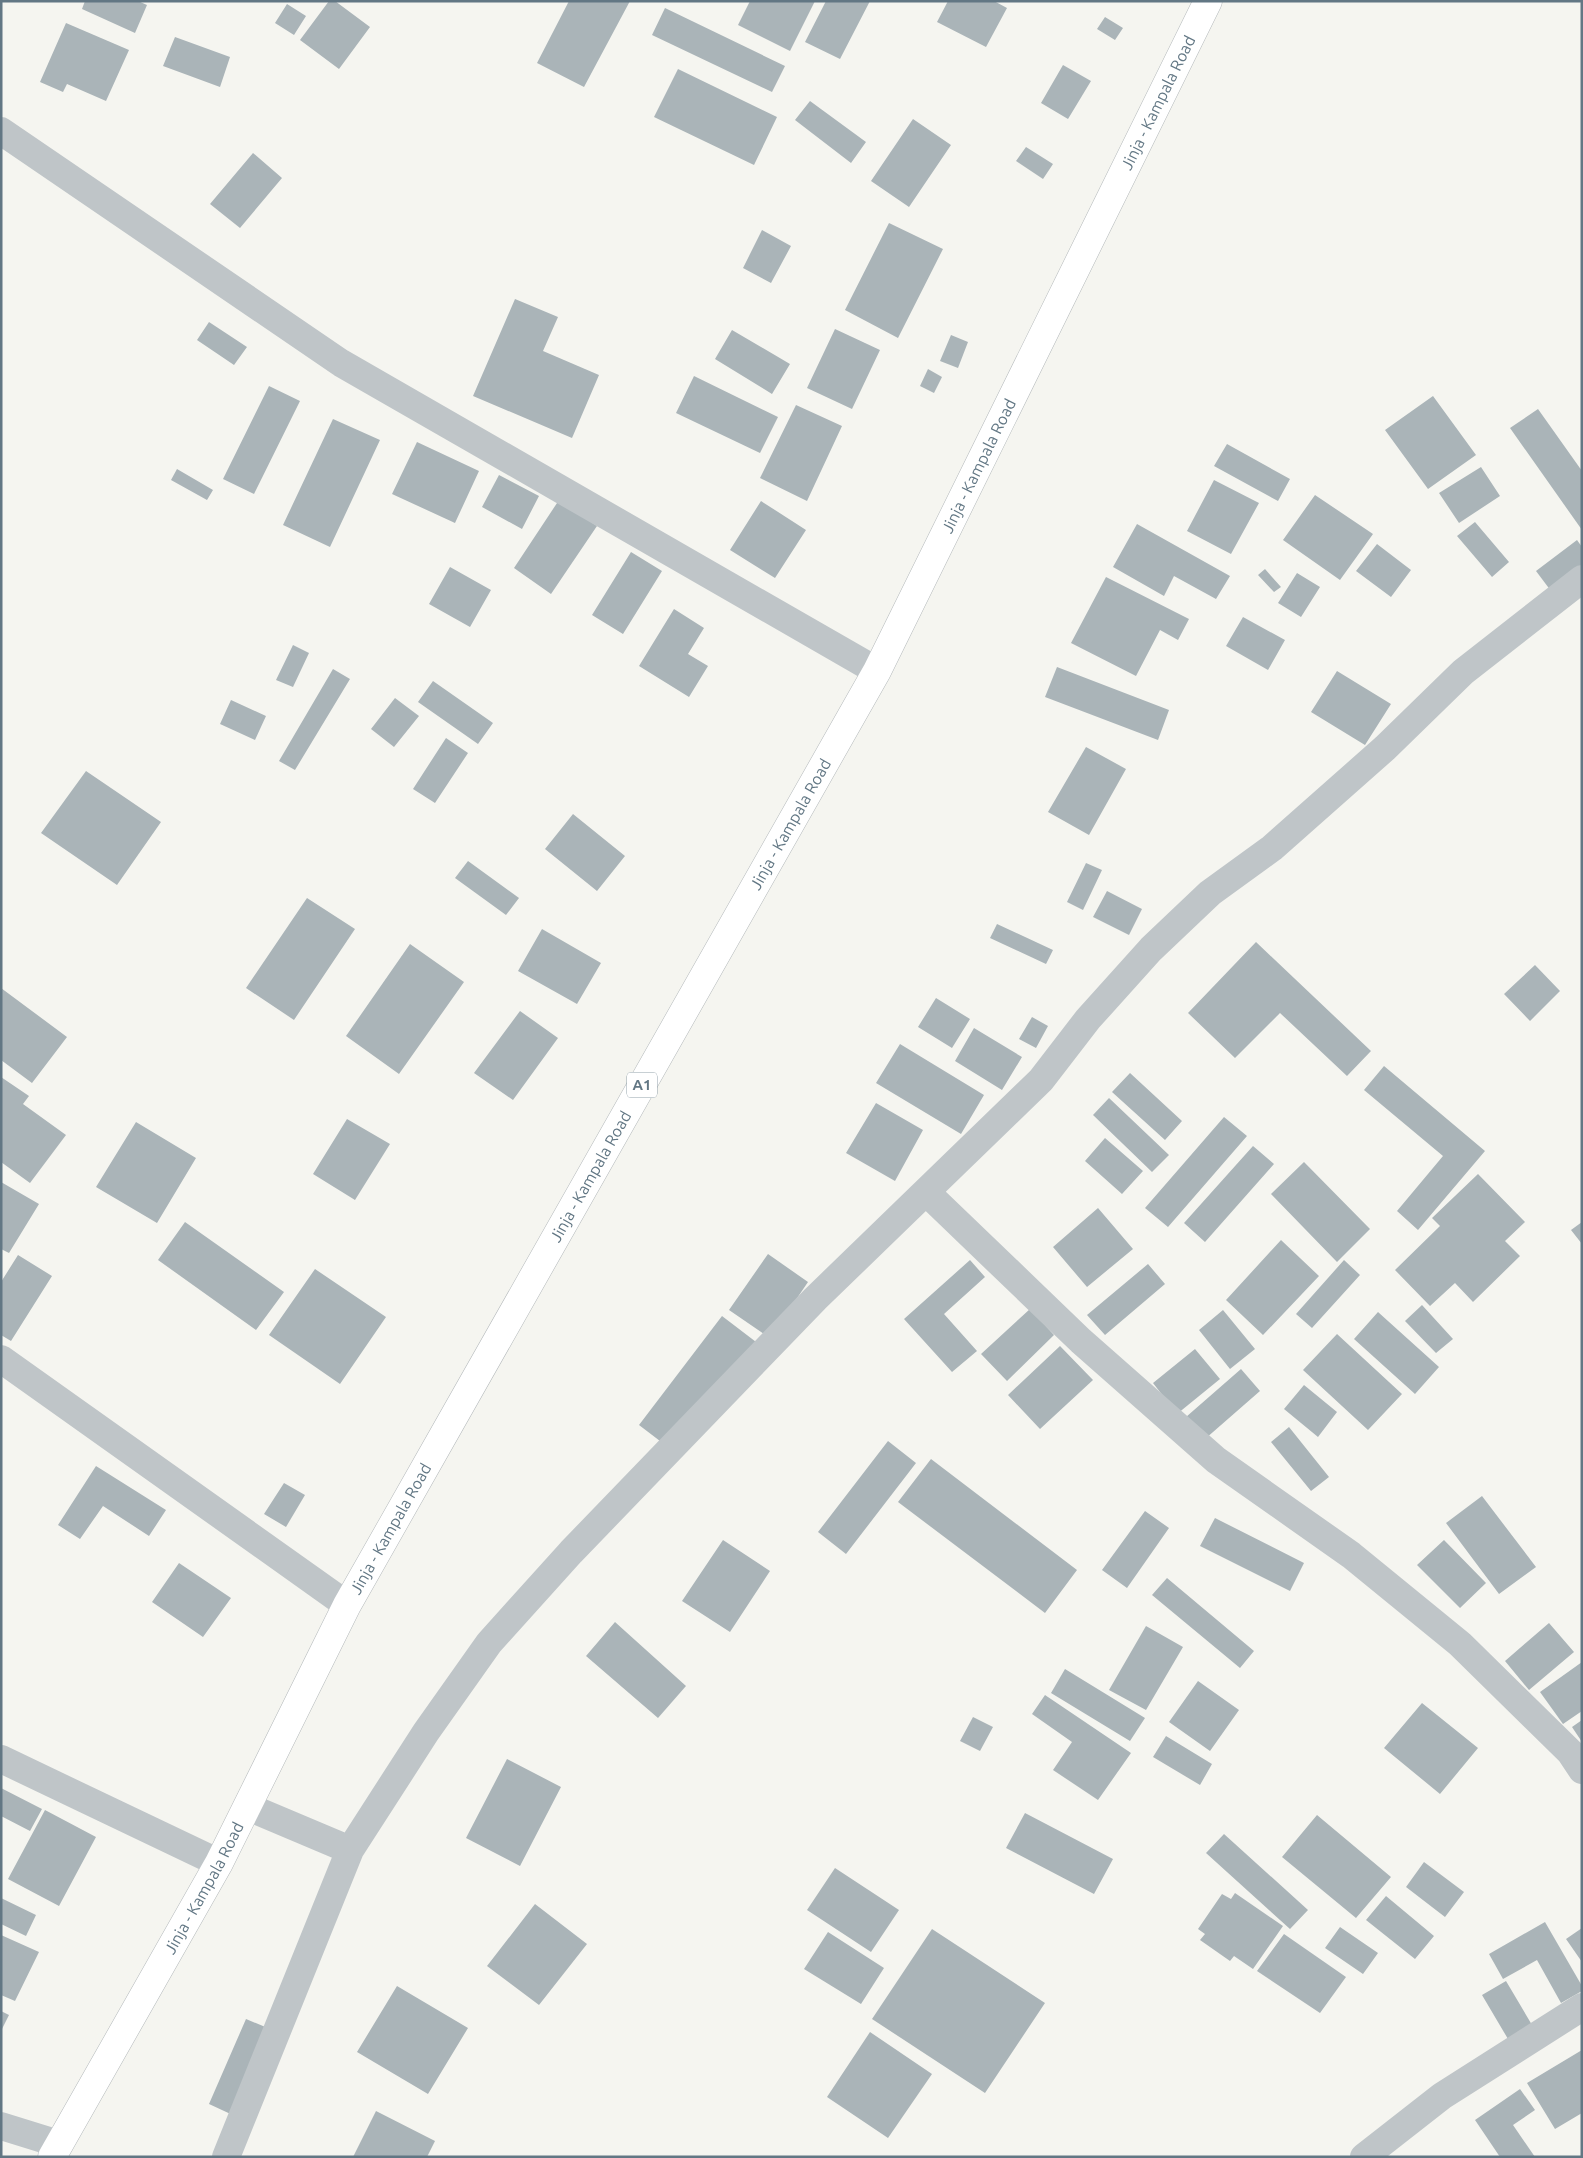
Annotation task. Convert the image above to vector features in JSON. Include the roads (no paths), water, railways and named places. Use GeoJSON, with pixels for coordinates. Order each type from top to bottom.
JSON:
{"type":"FeatureCollection","features":[{"type":"Feature","properties":{"kind":"highway","name":"Jinja - Kampala Road"},"geometry":{"type":"LineString","coordinates":[[56,2150],[219,1863],[346,1604],[878,671],[1208,1]]}},
{"type":"Feature","properties":{"kind":"street"},"geometry":{"type":"LineString","coordinates":[[1,131],[341,363],[878,671]]}},
{"type":"Feature","properties":{"kind":"street"},"geometry":{"type":"LineString","coordinates":[[226,2157],[350,1850],[426,1732],[489,1644],[571,1552],[814,1299],[1041,1080],[1088,1019],[1150,949],[1210,892],[1272,848],[1385,748],[1464,672],[1582,579]]}},
{"type":"Feature","properties":{"kind":"street"},"geometry":{"type":"LineString","coordinates":[[926,1192],[1081,1341],[1216,1460],[1352,1555],[1460,1644],[1570,1752],[1582,1770]]}},
{"type":"Feature","properties":{"kind":"street"},"geometry":{"type":"LineString","coordinates":[[1,1359],[346,1604]]}},
{"type":"Feature","properties":{"kind":"street"},"geometry":{"type":"LineString","coordinates":[[1,1759],[219,1863]]}},
{"type":"Feature","properties":{"kind":"street"},"geometry":{"type":"LineString","coordinates":[[248,1806],[350,1850]]}},
{"type":"Feature","properties":{"kind":"street"},"geometry":{"type":"LineString","coordinates":[[1364,2157],[1442,2096],[1582,2007]]}},
{"type":"Feature","properties":{"kind":"street"},"geometry":{"type":"LineString","coordinates":[[1,2126],[56,2150]]}}]}
